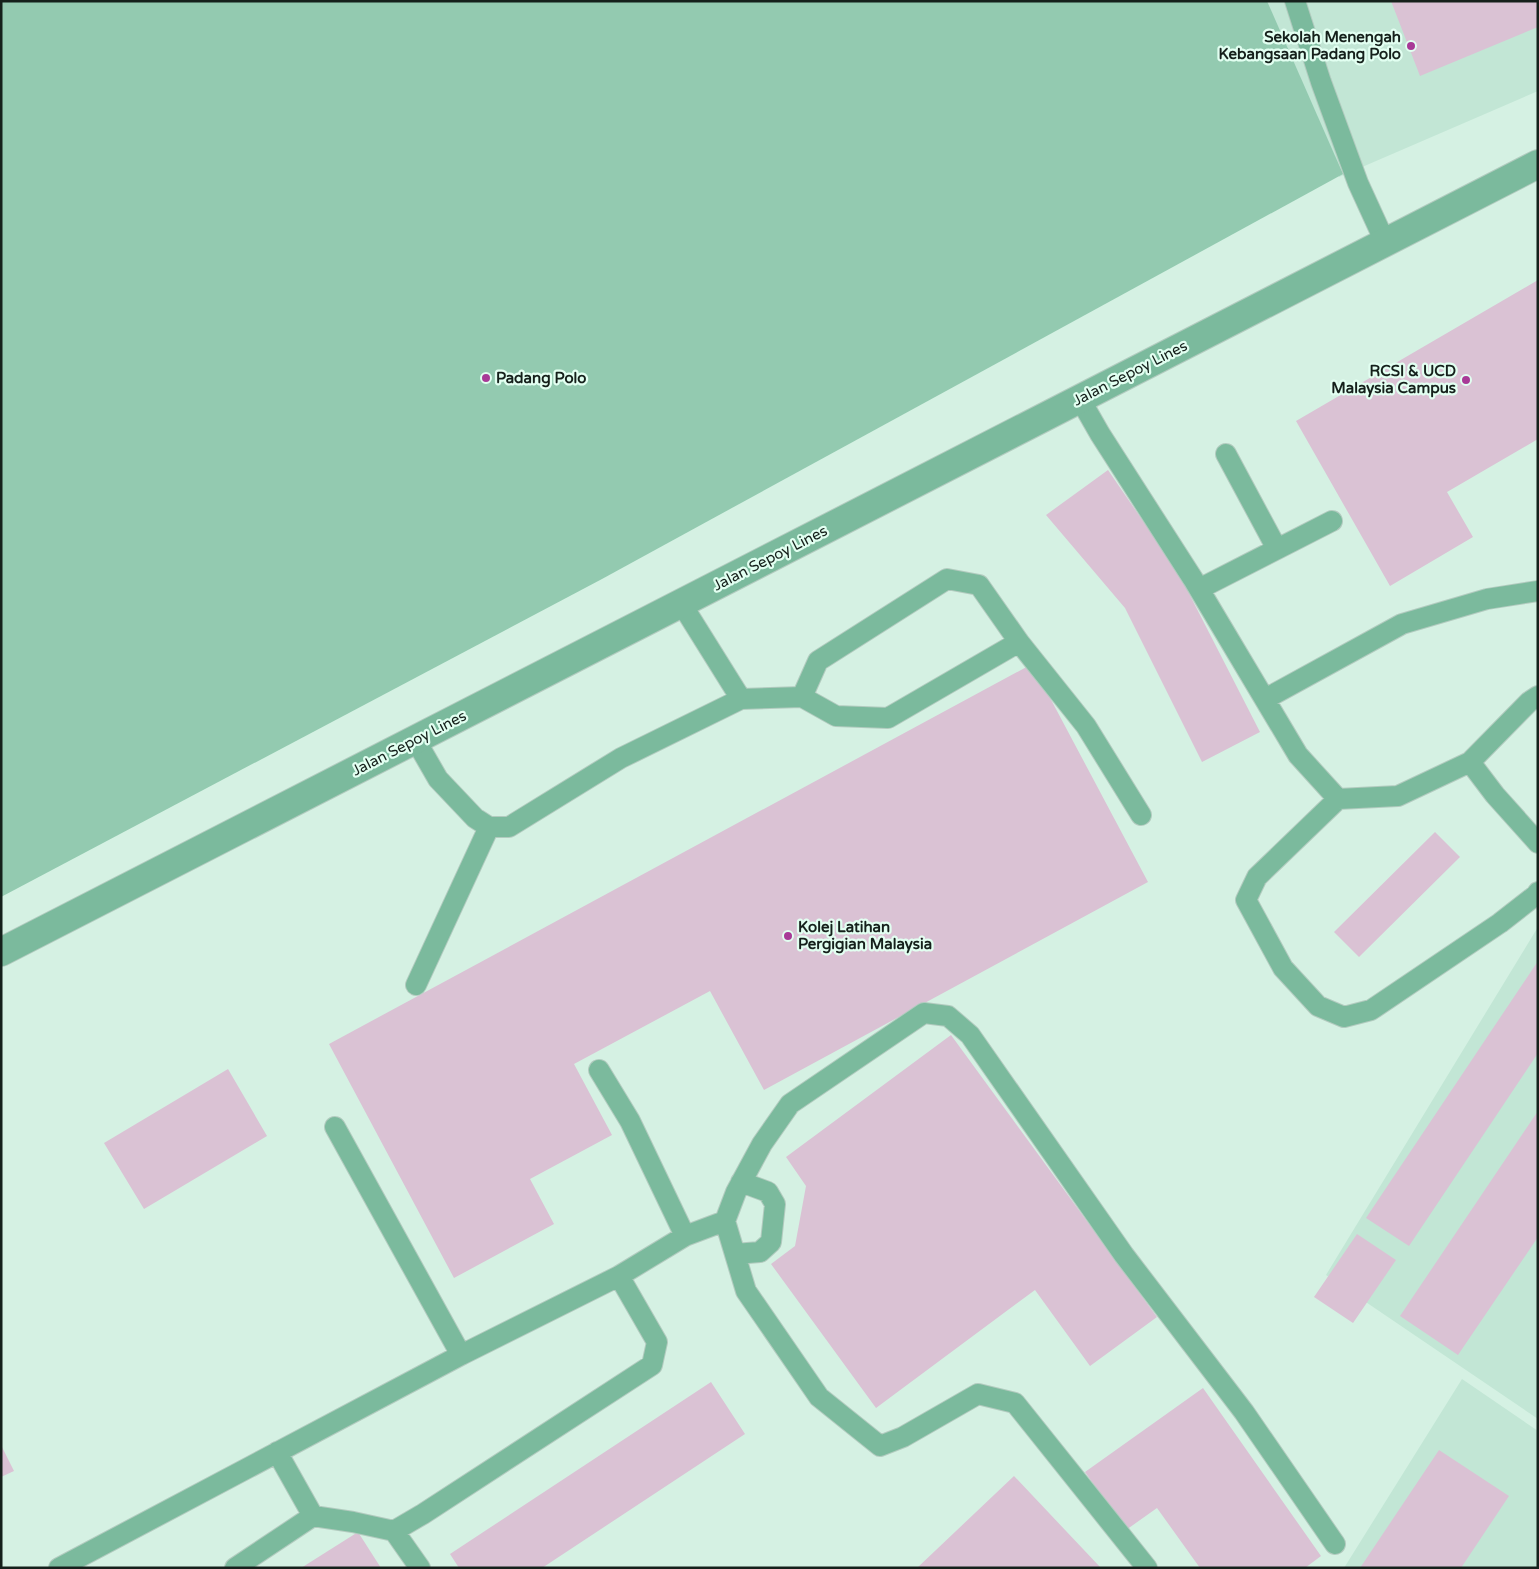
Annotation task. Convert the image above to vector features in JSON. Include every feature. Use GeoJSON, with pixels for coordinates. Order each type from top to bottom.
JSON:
{"type":"FeatureCollection","features":[{"type":"Feature","properties":{"kind":"street","name":"Jalan Sepoy Lines"},"geometry":{"type":"LineString","coordinates":[[1,952],[1538,164]]}},
{"type":"Feature","properties":{"kind":"lane"},"geometry":{"type":"LineString","coordinates":[[1295,1],[1321,82],[1358,183],[1385,242]]}},
{"type":"Feature","properties":{"kind":"lane"},"geometry":{"type":"LineString","coordinates":[[1080,399],[1298,755],[1338,799]]}},
{"type":"Feature","properties":{"kind":"lane"},"geometry":{"type":"LineString","coordinates":[[1226,454],[1277,549]]}},
{"type":"Feature","properties":{"kind":"lane"},"geometry":{"type":"LineString","coordinates":[[1198,589],[1332,521]]}},
{"type":"Feature","properties":{"kind":"lane"},"geometry":{"type":"LineString","coordinates":[[802,697],[818,661],[947,579],[979,585],[1019,642],[1086,726],[1141,815]]}},
{"type":"Feature","properties":{"kind":"lane"},"geometry":{"type":"LineString","coordinates":[[1264,699],[1402,624],[1488,599],[1538,591]]}},
{"type":"Feature","properties":{"kind":"lane"},"geometry":{"type":"LineString","coordinates":[[681,604],[742,699]]}},
{"type":"Feature","properties":{"kind":"lane"},"geometry":{"type":"LineString","coordinates":[[416,739],[438,779],[475,818],[489,827],[509,827],[621,758],[742,699],[802,697],[836,716],[888,718],[1019,642]]}},
{"type":"Feature","properties":{"kind":"lane"},"geometry":{"type":"LineString","coordinates":[[1538,696],[1529,702],[1470,762],[1398,796],[1338,799],[1263,870],[1257,877],[1246,900],[1284,968],[1318,1006],[1344,1018],[1371,1010],[1500,923],[1538,892]]}},
{"type":"Feature","properties":{"kind":"lane"},"geometry":{"type":"LineString","coordinates":[[1470,762],[1495,795],[1538,843]]}},
{"type":"Feature","properties":{"kind":"lane"},"geometry":{"type":"LineString","coordinates":[[416,985],[489,827]]}},
{"type":"Feature","properties":{"kind":"lane"},"geometry":{"type":"LineString","coordinates":[[1147,1568],[1015,1403],[978,1394],[903,1437],[880,1446],[819,1397],[746,1291],[725,1221],[736,1192],[762,1144],[790,1104],[924,1013],[948,1016],[970,1034],[1124,1255],[1244,1412],[1335,1544]]}},
{"type":"Feature","properties":{"kind":"lane"},"geometry":{"type":"LineString","coordinates":[[599,1070],[630,1121],[685,1236]]}},
{"type":"Feature","properties":{"kind":"lane"},"geometry":{"type":"LineString","coordinates":[[335,1127],[461,1355]]}},
{"type":"Feature","properties":{"kind":"lane"},"geometry":{"type":"LineString","coordinates":[[735,1254],[760,1252],[771,1242],[775,1204],[768,1192],[741,1182]]}},
{"type":"Feature","properties":{"kind":"lane"},"geometry":{"type":"LineString","coordinates":[[59,1568],[461,1355],[619,1276],[685,1236],[725,1221]]}},
{"type":"Feature","properties":{"kind":"lane"},"geometry":{"type":"LineString","coordinates":[[394,1531],[652,1365],[657,1342],[619,1276]]}},
{"type":"Feature","properties":{"kind":"lane"},"geometry":{"type":"LineString","coordinates":[[277,1452],[313,1516]]}},
{"type":"Feature","properties":{"kind":"lane"},"geometry":{"type":"LineString","coordinates":[[235,1568],[313,1516],[394,1531],[420,1568]]}},
{"type":"Feature","properties":{"kind":"shaded area","name":"Padang Polo"},"geometry":{"type":"Polygon","coordinates":[[[1,1],[1267,1],[1343,174],[602,579],[1,897],[1,1]]]}},
{"type":"Feature","properties":{"kind":"shaded area","name":"Sekolah Menengah Kebangsaan Padang Polo"},"geometry":{"type":"Polygon","coordinates":[[[1265,1],[1538,1],[1538,91],[1339,177],[1265,1]]]}},
{"type":"Feature","properties":{"kind":"shaded area"},"geometry":{"type":"Polygon","coordinates":[[[1538,927],[1538,1419],[1326,1275],[1538,927]]]}},
{"type":"Feature","properties":{"kind":"shaded area"},"geometry":{"type":"Polygon","coordinates":[[[1462,1379],[1538,1431],[1538,1568],[1344,1568],[1462,1379]]]}},
{"type":"Feature","properties":{"kind":"building"},"geometry":{"type":"Polygon","coordinates":[[[1391,1],[1538,1],[1538,27],[1420,76],[1391,1]]]}},
{"type":"Feature","properties":{"kind":"building"},"geometry":{"type":"Polygon","coordinates":[[[1538,280],[1538,439],[1447,492],[1473,537],[1390,586],[1296,421],[1538,280]]]}},
{"type":"Feature","properties":{"kind":"building"},"geometry":{"type":"Polygon","coordinates":[[[1108,470],[1178,572],[1260,732],[1202,762],[1125,608],[1046,515],[1108,470]]]}},
{"type":"Feature","properties":{"kind":"building","name":"Kolej Latihan Pergigian Malaysia"},"geometry":{"type":"Polygon","coordinates":[[[1032,664],[1148,882],[764,1090],[710,991],[574,1064],[612,1135],[530,1179],[554,1224],[454,1278],[329,1044],[1032,664]]]}},
{"type":"Feature","properties":{"kind":"building"},"geometry":{"type":"Polygon","coordinates":[[[1435,832],[1460,857],[1359,957],[1334,932],[1435,832]]]}},
{"type":"Feature","properties":{"kind":"building"},"geometry":{"type":"Polygon","coordinates":[[[1538,961],[1538,1053],[1409,1246],[1366,1218],[1538,961]]]}},
{"type":"Feature","properties":{"kind":"building"},"geometry":{"type":"Polygon","coordinates":[[[951,1035],[1157,1317],[1090,1366],[1035,1290],[876,1408],[771,1264],[795,1246],[806,1186],[786,1157],[951,1035]]]}},
{"type":"Feature","properties":{"kind":"building"},"geometry":{"type":"Polygon","coordinates":[[[228,1069],[267,1136],[144,1209],[104,1143],[228,1069]]]}},
{"type":"Feature","properties":{"kind":"building"},"geometry":{"type":"Polygon","coordinates":[[[1538,1111],[1538,1237],[1458,1355],[1400,1316],[1538,1111]]]}},
{"type":"Feature","properties":{"kind":"building"},"geometry":{"type":"Polygon","coordinates":[[[1357,1234],[1396,1260],[1353,1323],[1314,1297],[1357,1234]]]}},
{"type":"Feature","properties":{"kind":"building"},"geometry":{"type":"Polygon","coordinates":[[[711,1382],[745,1434],[542,1568],[459,1568],[450,1554],[711,1382]]]}},
{"type":"Feature","properties":{"kind":"building"},"geometry":{"type":"Polygon","coordinates":[[[1203,1388],[1321,1556],[1305,1568],[1200,1568],[1157,1508],[1126,1530],[1085,1472],[1203,1388]]]}},
{"type":"Feature","properties":{"kind":"building"},"geometry":{"type":"Polygon","coordinates":[[[1,1445],[14,1471],[1,1477],[1,1445]]]}},
{"type":"Feature","properties":{"kind":"building"},"geometry":{"type":"Polygon","coordinates":[[[1439,1450],[1509,1496],[1461,1568],[1360,1568],[1439,1450]]]}},
{"type":"Feature","properties":{"kind":"building"},"geometry":{"type":"Polygon","coordinates":[[[1014,1476],[1101,1568],[917,1568],[1014,1476]]]}},
{"type":"Feature","properties":{"kind":"building"},"geometry":{"type":"Polygon","coordinates":[[[358,1532],[381,1568],[301,1568],[358,1532]]]}},
{"type":"Feature","properties":{"kind":"place","name":"Sekolah Menengah Kebangsaan Padang Polo"},"geometry":{"type":"Point","coordinates":[1411,46]}},
{"type":"Feature","properties":{"kind":"place","name":"Padang Polo"},"geometry":{"type":"Point","coordinates":[486,378]}},
{"type":"Feature","properties":{"kind":"place","name":"RCSI & UCD Malaysia Campus"},"geometry":{"type":"Point","coordinates":[1466,380]}},
{"type":"Feature","properties":{"kind":"place","name":"Kolej Latihan Pergigian Malaysia"},"geometry":{"type":"Point","coordinates":[788,936]}}]}
